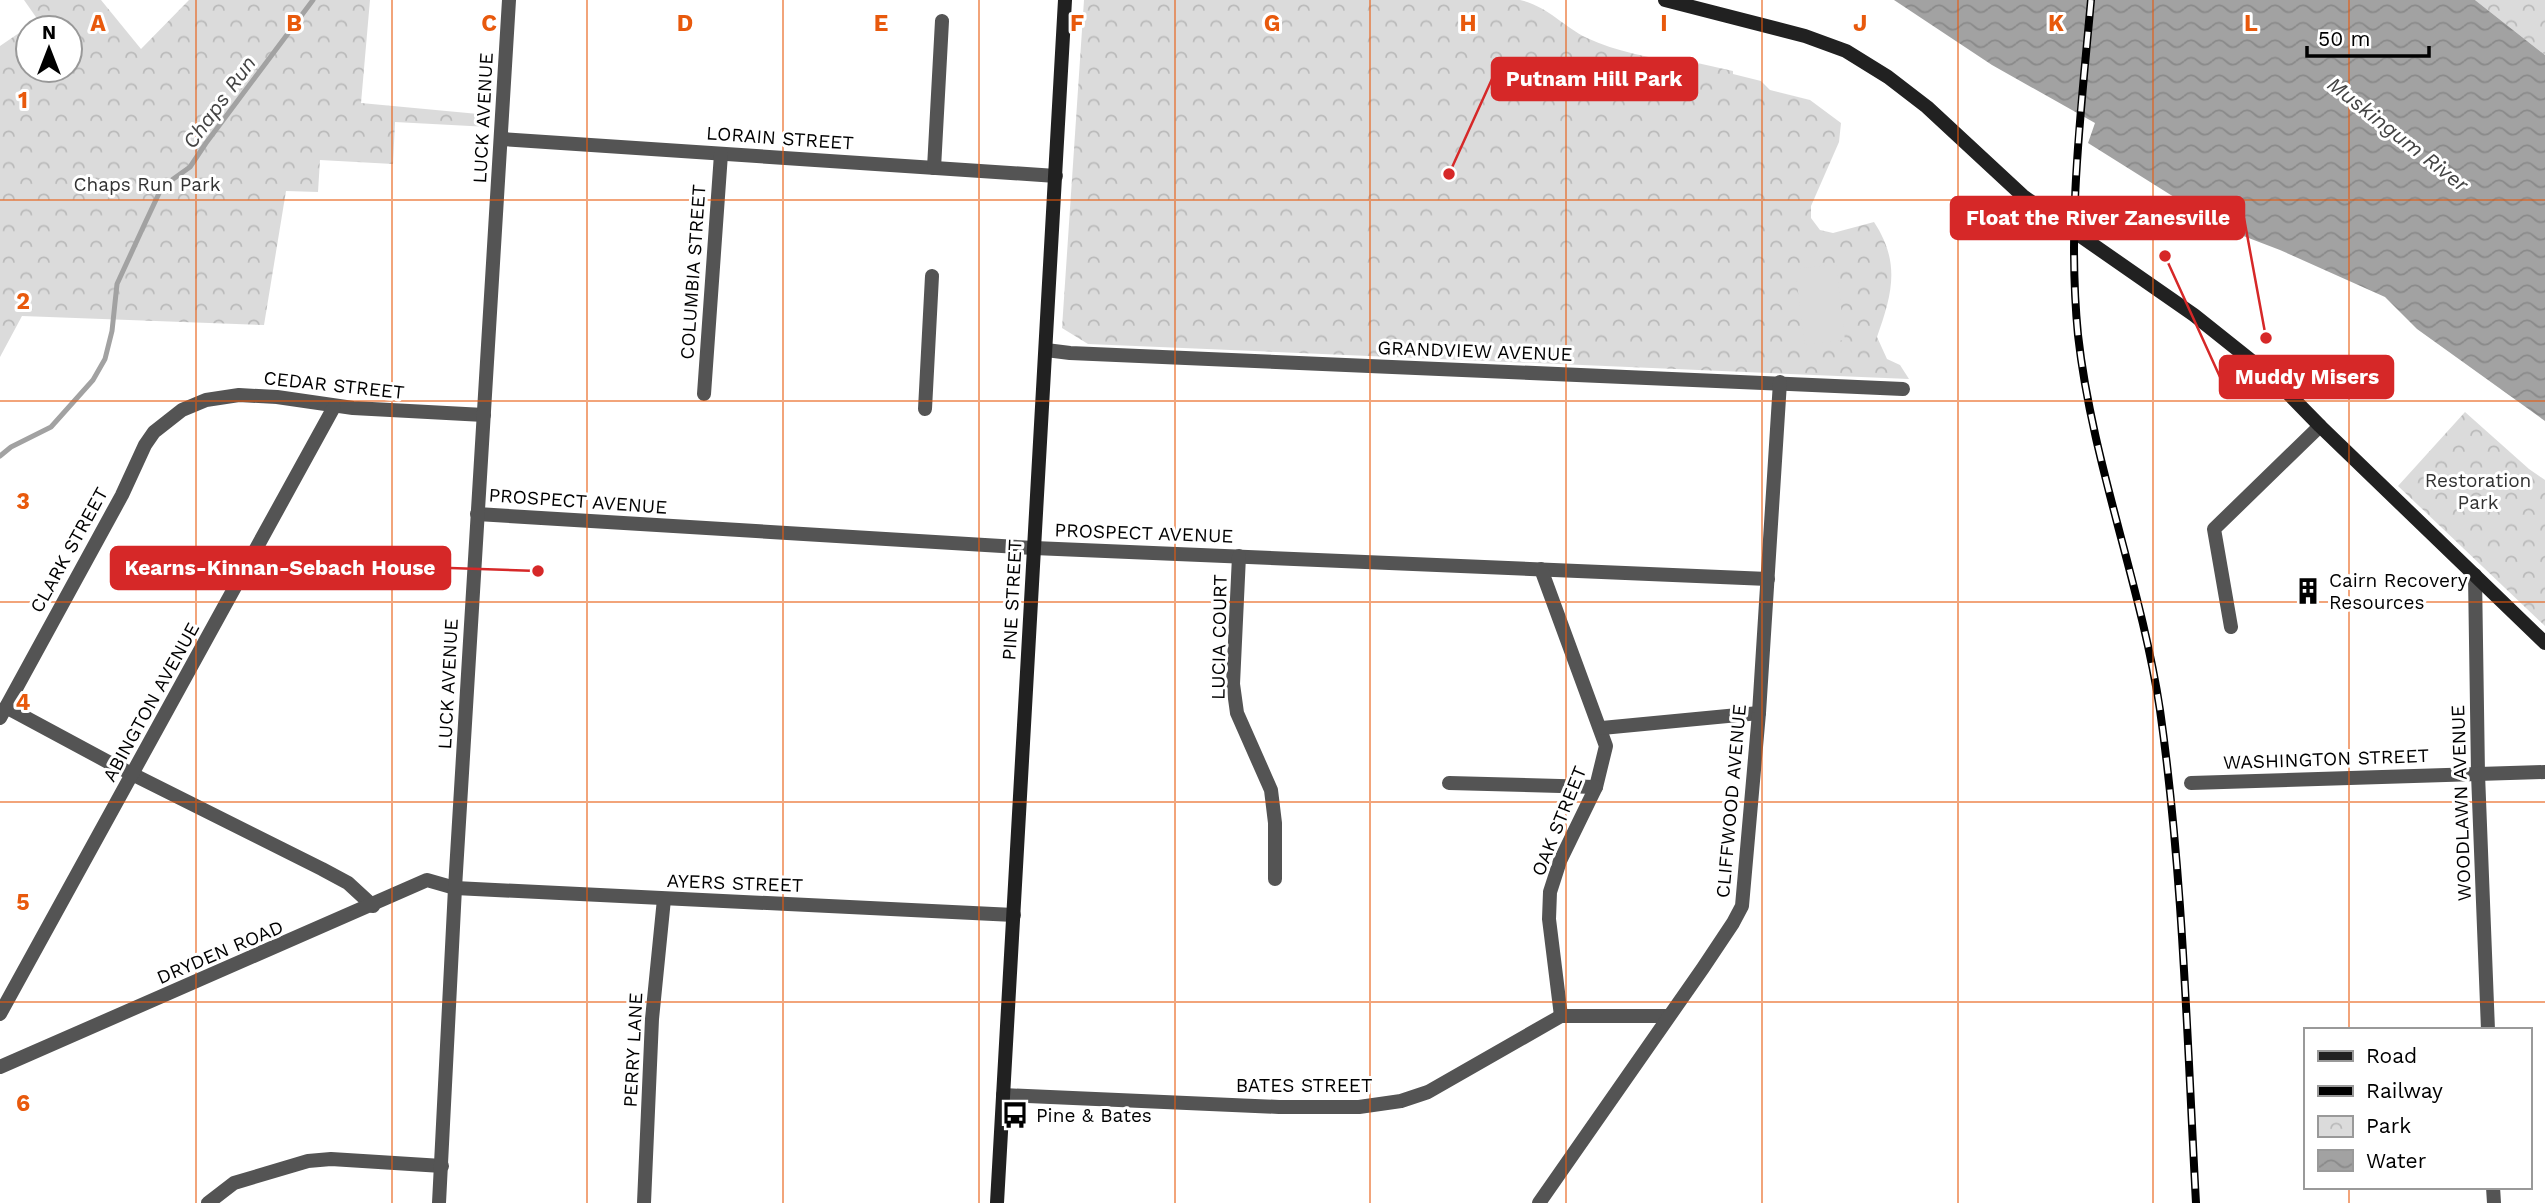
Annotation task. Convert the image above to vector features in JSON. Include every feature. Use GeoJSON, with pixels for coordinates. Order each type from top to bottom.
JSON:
{"type":"FeatureCollection","features":[{"type":"Feature","properties":{"kind":"main road","name":"PINE STREET"},"geometry":{"type":"LineString","coordinates":[[997,1203],[1065,0]]}},
{"type":"Feature","properties":{"kind":"main road"},"geometry":{"type":"LineString","coordinates":[[1665,0],[1805,36],[1846,51],[1888,76],[1927,107],[2023,196],[2234,345],[2273,378],[2545,643]]}},
{"type":"Feature","properties":{"kind":"street","name":"LUCK AVENUE"},"geometry":{"type":"LineString","coordinates":[[439,1203],[509,0]]}},
{"type":"Feature","properties":{"kind":"street"},"geometry":{"type":"LineString","coordinates":[[934,168],[943,21]]}},
{"type":"Feature","properties":{"kind":"street","name":"LORAIN STREET"},"geometry":{"type":"LineString","coordinates":[[501,139],[1056,176]]}},
{"type":"Feature","properties":{"kind":"street","name":"COLUMBIA STREET"},"geometry":{"type":"LineString","coordinates":[[704,394],[721,154]]}},
{"type":"Feature","properties":{"kind":"street"},"geometry":{"type":"LineString","coordinates":[[925,409],[932,276]]}},
{"type":"Feature","properties":{"kind":"street","name":"GRANDVIEW AVENUE"},"geometry":{"type":"LineString","coordinates":[[1046,350],[1096,355],[1903,389]]}},
{"type":"Feature","properties":{"kind":"street","name":"CLIFFWOOD AVENUE"},"geometry":{"type":"LineString","coordinates":[[1539,1203],[1734,923],[1742,905],[1759,713],[1780,383]]}},
{"type":"Feature","properties":{"kind":"street","name":"CEDAR STREET"},"geometry":{"type":"LineString","coordinates":[[182,410],[206,400],[239,395],[277,397],[334,407],[484,415]]}},
{"type":"Feature","properties":{"kind":"street","name":"ABINGTON AVENUE"},"geometry":{"type":"LineString","coordinates":[[0,1014],[334,407]]}},
{"type":"Feature","properties":{"kind":"street","name":"CLARK STREET"},"geometry":{"type":"LineString","coordinates":[[3,713],[122,495],[145,444],[154,432],[182,410]]}},
{"type":"Feature","properties":{"kind":"street"},"geometry":{"type":"LineString","coordinates":[[2231,627],[2214,528],[2320,426]]}},
{"type":"Feature","properties":{"kind":"street","name":"PROSPECT AVENUE"},"geometry":{"type":"LineString","coordinates":[[477,514],[1034,548],[1768,579]]}},
{"type":"Feature","properties":{"kind":"street","name":"LUCIA COURT"},"geometry":{"type":"LineString","coordinates":[[1239,556],[1233,684],[1237,713],[1271,790],[1275,822],[1275,879]]}},
{"type":"Feature","properties":{"kind":"street","name":"OAK STREET"},"geometry":{"type":"LineString","coordinates":[[1541,569],[1602,729],[1606,746],[1596,787],[1560,861],[1550,892],[1549,919],[1561,1016]]}},
{"type":"Feature","properties":{"kind":"street","name":"WOODLAWN AVENUE"},"geometry":{"type":"LineString","coordinates":[[2475,575],[2488,1028]]}},
{"type":"Feature","properties":{"kind":"street"},"geometry":{"type":"LineString","coordinates":[[3,713],[134,773],[348,883],[373,906]]}},
{"type":"Feature","properties":{"kind":"street"},"geometry":{"type":"LineString","coordinates":[[1602,729],[1759,713]]}},
{"type":"Feature","properties":{"kind":"street","name":"WASHINGTON STREET"},"geometry":{"type":"LineString","coordinates":[[2191,783],[2545,772]]}},
{"type":"Feature","properties":{"kind":"street"},"geometry":{"type":"LineString","coordinates":[[1449,783],[1596,787]]}},
{"type":"Feature","properties":{"kind":"street","name":"DRYDEN ROAD"},"geometry":{"type":"LineString","coordinates":[[0,1067],[373,906],[427,880],[456,888]]}},
{"type":"Feature","properties":{"kind":"street","name":"AYERS STREET"},"geometry":{"type":"LineString","coordinates":[[456,888],[1014,915]]}},
{"type":"Feature","properties":{"kind":"street","name":"PERRY LANE"},"geometry":{"type":"LineString","coordinates":[[644,1203],[652,1019],[664,899]]}},
{"type":"Feature","properties":{"kind":"street","name":"BATES STREET"},"geometry":{"type":"LineString","coordinates":[[1003,1095],[1279,1107],[1359,1107],[1401,1101],[1428,1092],[1561,1016],[1668,1016]]}},
{"type":"Feature","properties":{"kind":"street"},"geometry":{"type":"LineString","coordinates":[[208,1203],[234,1183],[309,1161],[331,1159],[442,1166]]}},
{"type":"Feature","properties":{"kind":"green space","name":"Chaps Run Park"},"geometry":{"type":"Polygon","coordinates":[[[24,0],[101,0],[141,49],[189,0],[370,0],[361,103],[489,115],[489,127],[395,122],[393,164],[320,160],[318,192],[286,191],[264,325],[22,316],[0,357],[0,46],[14,36],[14,84],[84,84],[84,14],[34,14],[24,0]]]}},
{"type":"Feature","properties":{"kind":"green space"},"geometry":{"type":"Polygon","coordinates":[[[1084,0],[1520,0],[1539,7],[1587,38],[1610,47],[1683,64],[1684,60],[1733,71],[1733,74],[1761,81],[1770,90],[1810,100],[1841,123],[1839,142],[1811,206],[1811,218],[1820,230],[1833,233],[1874,222],[1888,251],[1891,265],[1890,293],[1877,337],[1887,359],[1900,365],[1909,379],[1088,344],[1062,328],[1084,0]]]}},
{"type":"Feature","properties":{"kind":"green space"},"geometry":{"type":"Polygon","coordinates":[[[2475,0],[2545,0],[2545,55],[2475,0]]]}},
{"type":"Feature","properties":{"kind":"green space"},"geometry":{"type":"Polygon","coordinates":[[[1836,264],[1845,340],[1805,345],[1795,269],[1836,264]]]}},
{"type":"Feature","properties":{"kind":"green space","name":"Restoration Park"},"geometry":{"type":"Polygon","coordinates":[[[2465,412],[2545,480],[2545,626],[2398,486],[2465,412]]]}},
{"type":"Feature","properties":{"kind":"water","name":"Muskingum River"},"geometry":{"type":"Polygon","coordinates":[[[1894,0],[2475,0],[2545,55],[2545,421],[2417,329],[2385,297],[2280,250],[2225,229],[2088,143],[2095,123],[1992,65],[1894,0]]]}},
{"type":"Feature","properties":{"kind":"waterway","name":"Chaps Run"},"geometry":{"type":"LineString","coordinates":[[0,456],[11,447],[51,427],[93,380],[105,359],[112,331],[117,284],[162,187],[190,167],[313,0]]}},
{"type":"Feature","properties":{"kind":"railway"},"geometry":{"type":"LineString","coordinates":[[2091,0],[2075,209],[2078,335],[2094,429],[2141,616],[2160,710],[2179,894],[2196,1203]]}},
{"type":"Feature","properties":{"kind":"place","name":"Putnam Hill Park"},"geometry":{"type":"Point","coordinates":[1449,174]}},
{"type":"Feature","properties":{"kind":"place","name":"Muddy Misers"},"geometry":{"type":"Point","coordinates":[2165,256]}},
{"type":"Feature","properties":{"kind":"place","name":"Float the River Zanesville"},"geometry":{"type":"Point","coordinates":[2266,338]}},
{"type":"Feature","properties":{"kind":"place","name":"Kearns-Kinnan-Sebach House"},"geometry":{"type":"Point","coordinates":[538,571]}},
{"type":"Feature","properties":{"kind":"place","name":"Cairn Recovery Resources"},"geometry":{"type":"Point","coordinates":[2308,591]}},
{"type":"Feature","properties":{"kind":"place","name":"Pine & Bates"},"geometry":{"type":"Point","coordinates":[1015,1115]}}]}
